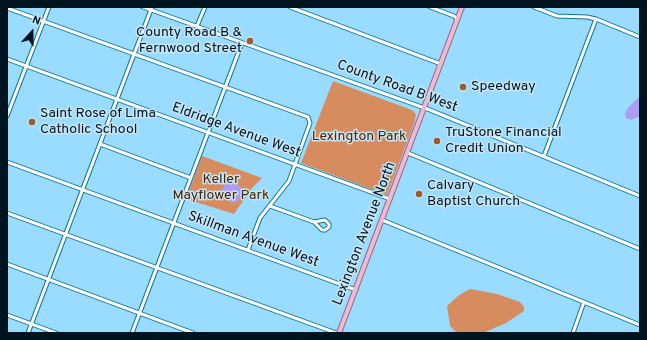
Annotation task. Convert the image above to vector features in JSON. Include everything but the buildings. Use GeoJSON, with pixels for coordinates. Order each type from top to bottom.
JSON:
{"type":"FeatureCollection","features":[{"type":"Feature","properties":{"kind":"main road","name":"Lexington Avenue North"},"geometry":{"type":"LineString","coordinates":[[339,333],[462,7]]}},
{"type":"Feature","properties":{"kind":"street"},"geometry":{"type":"LineString","coordinates":[[7,116],[49,7]]}},
{"type":"Feature","properties":{"kind":"street","name":"County Road B West"},"geometry":{"type":"LineString","coordinates":[[143,7],[152,8],[242,43],[424,108],[640,196]]}},
{"type":"Feature","properties":{"kind":"street"},"geometry":{"type":"LineString","coordinates":[[197,26],[205,7]]}},
{"type":"Feature","properties":{"kind":"street"},"geometry":{"type":"LineString","coordinates":[[290,7],[441,64]]}},
{"type":"Feature","properties":{"kind":"street"},"geometry":{"type":"LineString","coordinates":[[430,7],[454,16],[457,19]]}},
{"type":"Feature","properties":{"kind":"street"},"geometry":{"type":"LineString","coordinates":[[534,7],[557,16],[586,17],[640,37]]}},
{"type":"Feature","properties":{"kind":"street"},"geometry":{"type":"LineString","coordinates":[[7,8],[308,117],[310,120],[310,126],[285,188],[258,222],[248,250]]}},
{"type":"Feature","properties":{"kind":"street"},"geometry":{"type":"LineString","coordinates":[[28,333],[152,8]]}},
{"type":"Feature","properties":{"kind":"street"},"geometry":{"type":"LineString","coordinates":[[544,156],[596,20]]}},
{"type":"Feature","properties":{"kind":"street"},"geometry":{"type":"LineString","coordinates":[[132,333],[242,43]]}},
{"type":"Feature","properties":{"kind":"street","name":"Eldridge Avenue West"},"geometry":{"type":"LineString","coordinates":[[7,59],[390,199]]}},
{"type":"Feature","properties":{"kind":"street"},"geometry":{"type":"LineString","coordinates":[[100,144],[191,178]]}},
{"type":"Feature","properties":{"kind":"street"},"geometry":{"type":"LineString","coordinates":[[408,153],[640,249]]}},
{"type":"Feature","properties":{"kind":"street","name":"Skillman Avenue West"},"geometry":{"type":"LineString","coordinates":[[7,162],[356,290]]}},
{"type":"Feature","properties":{"kind":"street"},"geometry":{"type":"LineString","coordinates":[[270,206],[314,222],[322,230],[329,227],[329,224],[325,220],[314,222]]}},
{"type":"Feature","properties":{"kind":"street"},"geometry":{"type":"LineString","coordinates":[[7,213],[336,333]]}},
{"type":"Feature","properties":{"kind":"street"},"geometry":{"type":"LineString","coordinates":[[382,220],[640,325]]}},
{"type":"Feature","properties":{"kind":"street"},"geometry":{"type":"LineString","coordinates":[[7,264],[193,333]]}},
{"type":"Feature","properties":{"kind":"street"},"geometry":{"type":"LineString","coordinates":[[573,333],[584,302]]}},
{"type":"Feature","properties":{"kind":"street"},"geometry":{"type":"LineString","coordinates":[[7,315],[56,333]]}},
{"type":"Feature","properties":{"kind":"green space","name":"Lexington Park"},"geometry":{"type":"Polygon","coordinates":[[[333,81],[412,110],[416,114],[414,124],[387,195],[301,163],[333,81]]]}},
{"type":"Feature","properties":{"kind":"green space","name":"Keller Mayflower Park"},"geometry":{"type":"Polygon","coordinates":[[[202,156],[262,178],[252,188],[234,214],[186,199],[202,156]]]}},
{"type":"Feature","properties":{"kind":"green space"},"geometry":{"type":"Polygon","coordinates":[[[470,289],[497,294],[520,302],[524,307],[524,311],[506,323],[483,333],[457,333],[450,326],[447,306],[459,295],[470,289]]]}},
{"type":"Feature","properties":{"kind":"shaded area"},"geometry":{"type":"Polygon","coordinates":[[[640,96],[640,116],[631,120],[626,118],[625,114],[628,108],[640,96]]]}},
{"type":"Feature","properties":{"kind":"shaded area"},"geometry":{"type":"Polygon","coordinates":[[[226,182],[241,186],[241,194],[238,201],[232,203],[219,195],[226,182]]]}},
{"type":"Feature","properties":{"kind":"place","name":"County Road B & Fernwood Street"},"geometry":{"type":"Point","coordinates":[250,41]}},
{"type":"Feature","properties":{"kind":"place","name":"Speedway"},"geometry":{"type":"Point","coordinates":[463,87]}},
{"type":"Feature","properties":{"kind":"place","name":"Saint Rose of Lima Catholic School"},"geometry":{"type":"Point","coordinates":[32,122]}},
{"type":"Feature","properties":{"kind":"place","name":"TruStone Financial Credit Union"},"geometry":{"type":"Point","coordinates":[437,141]}},
{"type":"Feature","properties":{"kind":"place","name":"Calvary Baptist Church"},"geometry":{"type":"Point","coordinates":[419,194]}}]}
